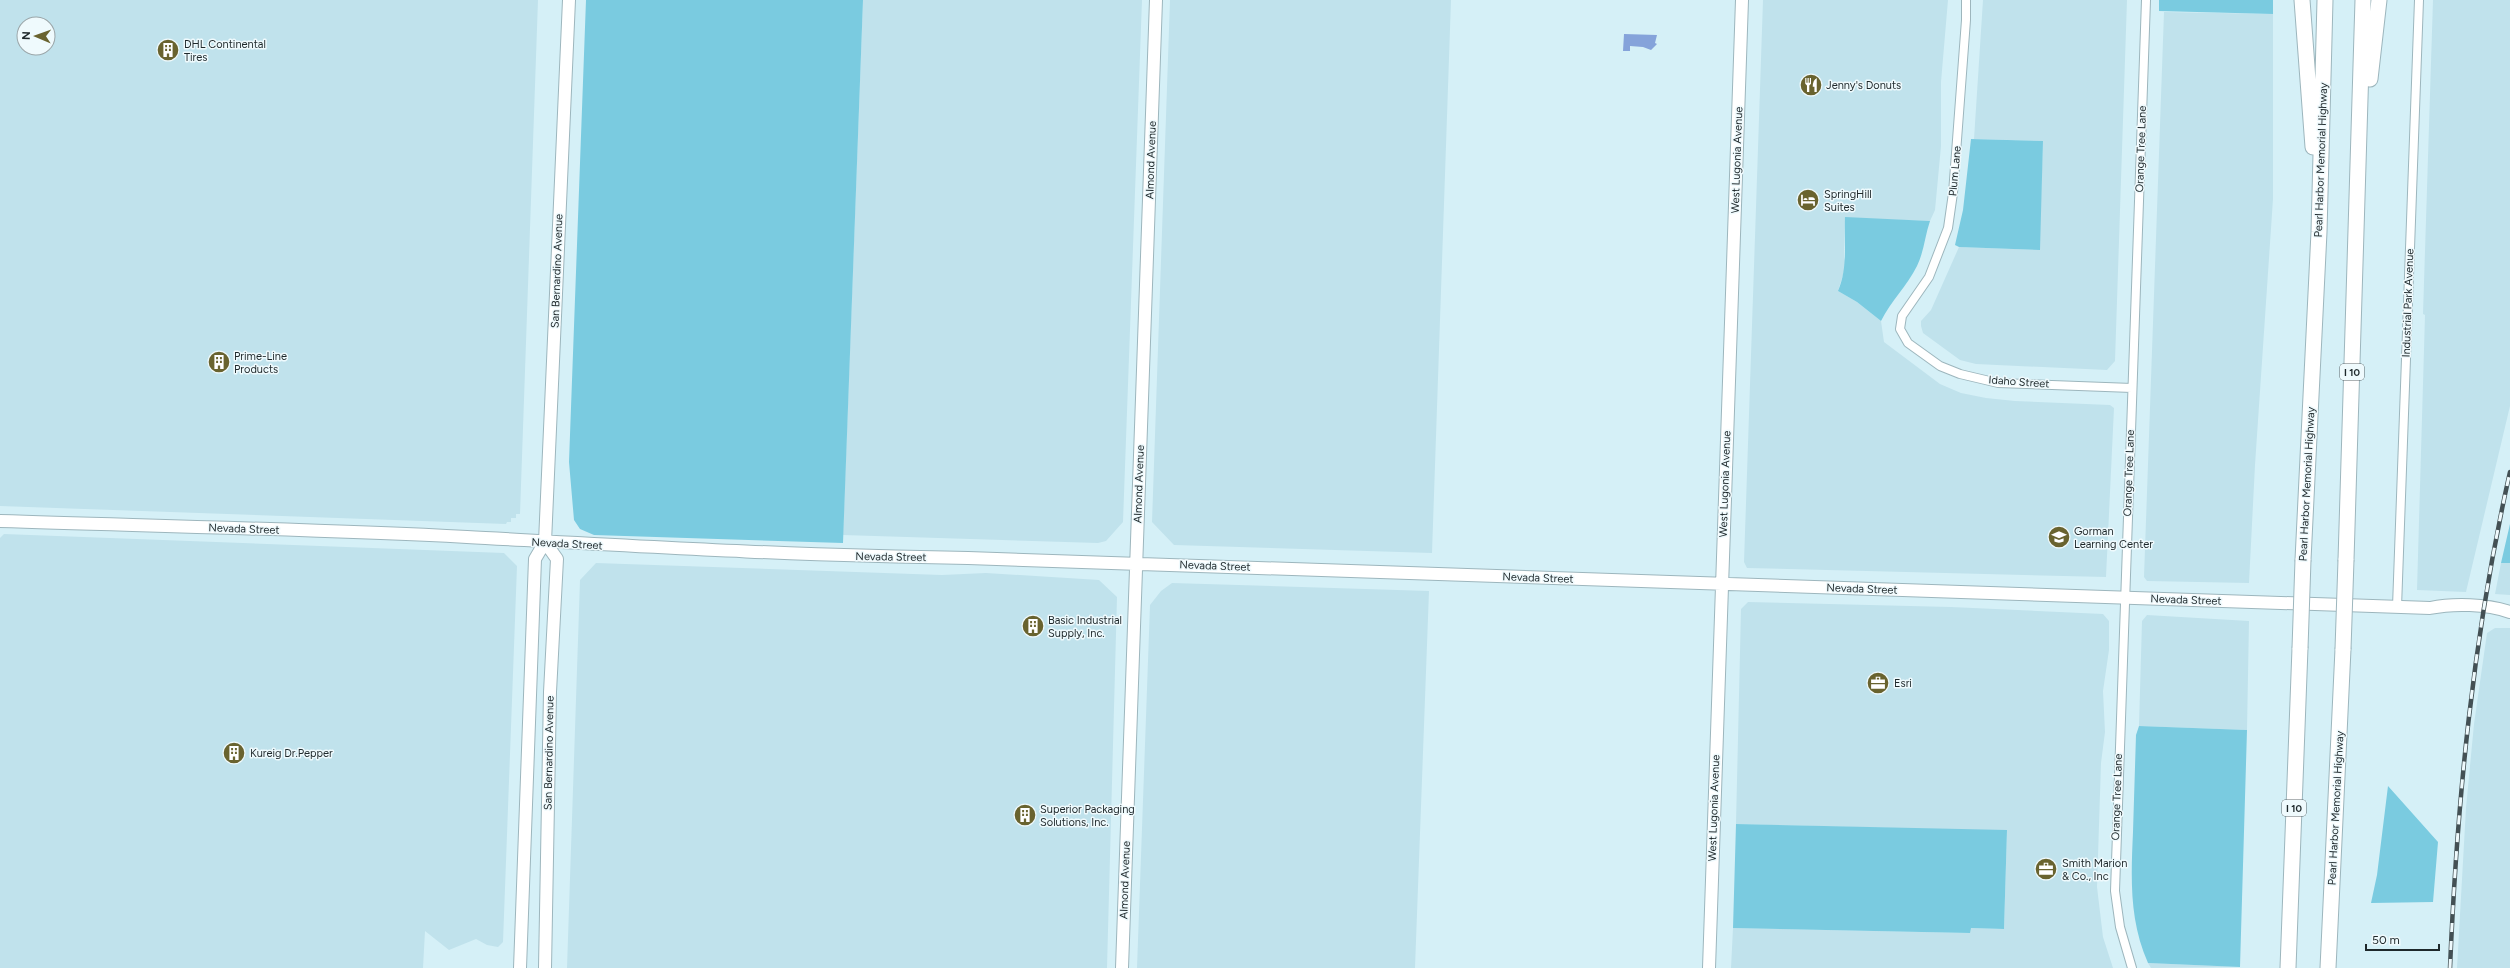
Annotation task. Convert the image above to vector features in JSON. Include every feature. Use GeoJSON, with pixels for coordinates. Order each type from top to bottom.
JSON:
{"type":"FeatureCollection","features":[{"type":"Feature","properties":{"kind":"highway"},"geometry":{"type":"LineString","coordinates":[[2302,0],[2319,232]]}},
{"type":"Feature","properties":{"kind":"highway","name":"Pearl Harbor Memorial Highway"},"geometry":{"type":"LineString","coordinates":[[2288,968],[2303,560],[2319,232],[2325,0]]}},
{"type":"Feature","properties":{"kind":"highway","name":"Pearl Harbor Memorial Highway"},"geometry":{"type":"LineString","coordinates":[[2329,968],[2343,649],[2363,0]]}},
{"type":"Feature","properties":{"kind":"highway"},"geometry":{"type":"LineString","coordinates":[[2358,184],[2379,0]]}},
{"type":"Feature","properties":{"kind":"street","name":"San Bernardino Avenue"},"geometry":{"type":"LineString","coordinates":[[520,968],[535,559],[545,542],[569,0]]}},
{"type":"Feature","properties":{"kind":"street","name":"Almond Avenue"},"geometry":{"type":"LineString","coordinates":[[1122,968],[1156,0]]}},
{"type":"Feature","properties":{"kind":"street","name":"West Lugonia Avenue"},"geometry":{"type":"LineString","coordinates":[[1709,968],[1742,0]]}},
{"type":"Feature","properties":{"kind":"street","name":"Plum Lane"},"geometry":{"type":"LineString","coordinates":[[1900,329],[1902,316],[1929,277],[1948,228],[1953,193],[1966,20],[1966,0]]}},
{"type":"Feature","properties":{"kind":"street","name":"Orange Tree Lane"},"geometry":{"type":"LineString","coordinates":[[2132,968],[2120,927],[2115,891],[2146,0]]}},
{"type":"Feature","properties":{"kind":"street","name":"Industrial Park Avenue"},"geometry":{"type":"LineString","coordinates":[[2397,606],[2419,0]]}},
{"type":"Feature","properties":{"kind":"street","name":"Idaho Street"},"geometry":{"type":"LineString","coordinates":[[1900,329],[1908,343],[1940,366],[1976,379],[1998,383],[2132,388]]}},
{"type":"Feature","properties":{"kind":"street","name":"Nevada Street"},"geometry":{"type":"LineString","coordinates":[[0,521],[466,537],[862,557],[1137,564],[2397,606],[2430,608],[2440,613],[2498,615],[2510,612]]}},
{"type":"Feature","properties":{"kind":"street","name":"San Bernardino Avenue"},"geometry":{"type":"LineString","coordinates":[[545,542],[557,559],[550,692],[545,968]]}},
{"type":"Feature","properties":{"kind":"shaded area"},"geometry":{"type":"Polygon","coordinates":[[[0,0],[538,0],[520,514],[516,514],[516,518],[511,518],[511,522],[507,522],[506,524],[0,506],[0,0]]]}},
{"type":"Feature","properties":{"kind":"shaded area"},"geometry":{"type":"Polygon","coordinates":[[[586,0],[863,0],[843,543],[594,535],[580,529],[574,520],[569,462],[586,0]]]}},
{"type":"Feature","properties":{"kind":"shaded area"},"geometry":{"type":"Polygon","coordinates":[[[863,0],[1142,0],[1123,522],[1106,541],[1098,543],[843,535],[863,0]]]}},
{"type":"Feature","properties":{"kind":"shaded area"},"geometry":{"type":"Polygon","coordinates":[[[1170,0],[1451,0],[1432,553],[1174,545],[1152,522],[1170,0]]]}},
{"type":"Feature","properties":{"kind":"shaded area"},"geometry":{"type":"Polygon","coordinates":[[[1763,0],[1948,0],[1941,82],[1941,146],[1935,210],[1930,221],[1845,218],[1844,257],[1846,265],[1838,291],[1857,302],[1881,321],[1884,342],[1940,384],[1961,393],[1986,398],[2015,401],[2110,405],[2114,408],[2106,577],[1747,568],[1744,562],[1763,0]]]}},
{"type":"Feature","properties":{"kind":"shaded area"},"geometry":{"type":"Polygon","coordinates":[[[1983,0],[2127,0],[2115,361],[2107,370],[1976,364],[1960,360],[1923,333],[1921,321],[1931,310],[1959,247],[2039,250],[2043,141],[1974,139],[1983,0]]]}},
{"type":"Feature","properties":{"kind":"shaded area"},"geometry":{"type":"Polygon","coordinates":[[[2159,0],[2273,0],[2273,14],[2159,11],[2159,0]]]}},
{"type":"Feature","properties":{"kind":"shaded area"},"geometry":{"type":"Polygon","coordinates":[[[2433,0],[2510,0],[2510,406],[2466,592],[2417,590],[2425,315],[2423,314],[2433,0]]]}},
{"type":"Feature","properties":{"kind":"shaded area"},"geometry":{"type":"Polygon","coordinates":[[[2164,12],[2273,14],[2273,199],[2255,465],[2249,583],[2147,581],[2144,577],[2164,12]]]}},
{"type":"Feature","properties":{"kind":"shaded area"},"geometry":{"type":"Polygon","coordinates":[[[1624,34],[1657,35],[1655,43],[1657,44],[1651,50],[1643,47],[1630,46],[1630,51],[1623,51],[1624,34]]]}},
{"type":"Feature","properties":{"kind":"shaded area"},"geometry":{"type":"Polygon","coordinates":[[[1971,139],[2043,141],[2040,250],[1959,247],[1955,245],[1963,210],[1971,139]]]}},
{"type":"Feature","properties":{"kind":"shaded area"},"geometry":{"type":"Polygon","coordinates":[[[1845,217],[1930,221],[1917,266],[1881,321],[1857,302],[1838,291],[1843,273],[1845,255],[1845,217]]]}},
{"type":"Feature","properties":{"kind":"shaded area"},"geometry":{"type":"Polygon","coordinates":[[[2510,524],[2510,563],[2501,563],[2510,524]]]}},
{"type":"Feature","properties":{"kind":"shaded area"},"geometry":{"type":"Polygon","coordinates":[[[4,534],[504,553],[517,566],[503,942],[498,947],[487,945],[476,939],[449,950],[425,931],[423,968],[0,968],[0,538],[4,534]]]}},
{"type":"Feature","properties":{"kind":"shaded area"},"geometry":{"type":"Polygon","coordinates":[[[596,563],[942,575],[986,573],[1099,580],[1117,597],[1107,968],[567,968],[580,580],[596,563]]]}},
{"type":"Feature","properties":{"kind":"shaded area"},"geometry":{"type":"Polygon","coordinates":[[[2501,563],[2510,563],[2510,595],[2495,594],[2501,563]]]}},
{"type":"Feature","properties":{"kind":"shaded area"},"geometry":{"type":"Polygon","coordinates":[[[1172,583],[1429,591],[1415,968],[1137,968],[1150,605],[1161,591],[1172,583]]]}},
{"type":"Feature","properties":{"kind":"shaded area"},"geometry":{"type":"Polygon","coordinates":[[[1748,602],[1951,607],[2103,614],[2109,621],[2109,650],[2103,691],[2105,732],[2101,763],[2097,887],[2103,937],[2113,968],[1731,968],[1733,928],[1970,933],[1970,928],[2004,929],[2007,831],[1736,824],[1741,609],[1748,602]]]}},
{"type":"Feature","properties":{"kind":"shaded area"},"geometry":{"type":"Polygon","coordinates":[[[2147,615],[2249,621],[2247,730],[2139,726],[2142,621],[2147,615]]]}},
{"type":"Feature","properties":{"kind":"shaded area"},"geometry":{"type":"Polygon","coordinates":[[[2495,628],[2510,628],[2510,968],[2457,968],[2466,808],[2474,724],[2487,633],[2495,628]]]}},
{"type":"Feature","properties":{"kind":"shaded area"},"geometry":{"type":"Polygon","coordinates":[[[2139,726],[2247,730],[2240,967],[2148,963],[2137,931],[2134,915],[2132,882],[2136,735],[2139,726]]]}},
{"type":"Feature","properties":{"kind":"shaded area"},"geometry":{"type":"Polygon","coordinates":[[[2388,786],[2438,842],[2433,902],[2371,903],[2377,875],[2388,786]]]}},
{"type":"Feature","properties":{"kind":"shaded area"},"geometry":{"type":"Polygon","coordinates":[[[1736,824],[2007,830],[2004,929],[1971,928],[1970,933],[1733,928],[1736,824]]]}},
{"type":"Feature","properties":{"kind":"shaded area"},"geometry":{"type":"Polygon","coordinates":[[[2148,963],[2240,967],[2151,968],[2148,963]]]}},
{"type":"Feature","properties":{"kind":"railway"},"geometry":{"type":"LineString","coordinates":[[2450,968],[2457,843],[2469,719],[2486,595],[2510,472]]}},
{"type":"Feature","properties":{"kind":"place","name":"DHL Continental Tires"},"geometry":{"type":"Point","coordinates":[168,50]}},
{"type":"Feature","properties":{"kind":"place","name":"Jenny's Donuts"},"geometry":{"type":"Point","coordinates":[1811,85]}},
{"type":"Feature","properties":{"kind":"place","name":"SpringHill Suites"},"geometry":{"type":"Point","coordinates":[1808,200]}},
{"type":"Feature","properties":{"kind":"place","name":"Prime-Line Products"},"geometry":{"type":"Point","coordinates":[219,362]}},
{"type":"Feature","properties":{"kind":"place","name":"Gorman Learning Center"},"geometry":{"type":"Point","coordinates":[2059,537]}},
{"type":"Feature","properties":{"kind":"place","name":"Basic Industrial Supply, Inc."},"geometry":{"type":"Point","coordinates":[1033,626]}},
{"type":"Feature","properties":{"kind":"place","name":"Esri"},"geometry":{"type":"Point","coordinates":[1878,683]}},
{"type":"Feature","properties":{"kind":"place","name":"Kureig Dr.Pepper"},"geometry":{"type":"Point","coordinates":[234,753]}},
{"type":"Feature","properties":{"kind":"place","name":"Superior Packaging Solutions, Inc."},"geometry":{"type":"Point","coordinates":[1025,815]}},
{"type":"Feature","properties":{"kind":"place","name":"Smith Marion & Co., Inc"},"geometry":{"type":"Point","coordinates":[2046,869]}}]}
